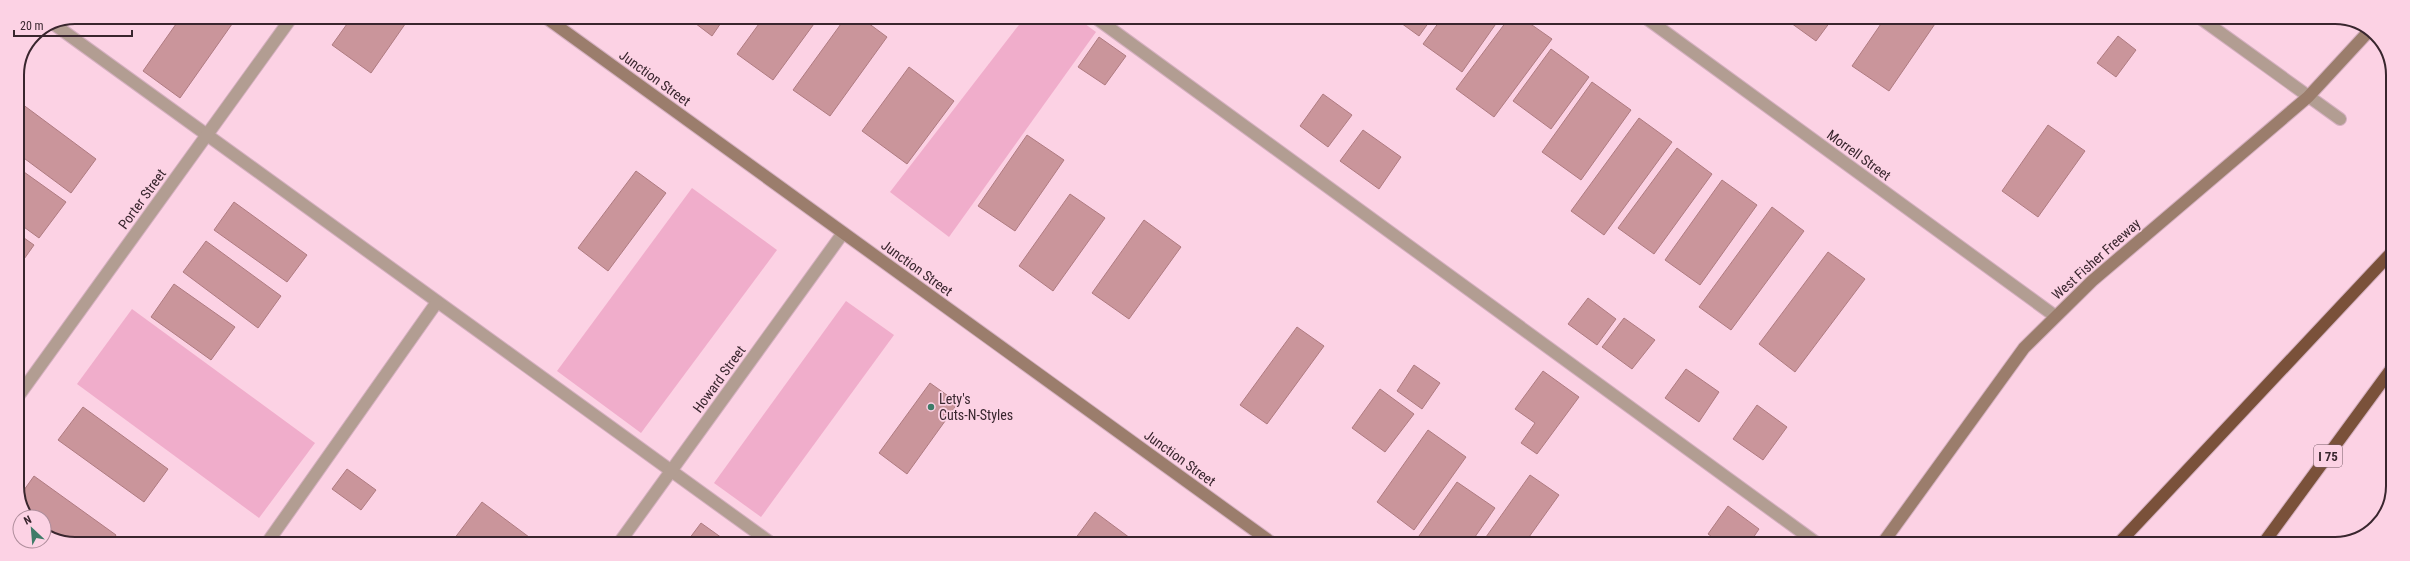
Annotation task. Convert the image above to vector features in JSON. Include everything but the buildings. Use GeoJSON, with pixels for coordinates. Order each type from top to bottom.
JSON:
{"type":"FeatureCollection","features":[{"type":"Feature","properties":{"kind":"highway"},"geometry":{"type":"LineString","coordinates":[[2125,537],[2386,258]]}},
{"type":"Feature","properties":{"kind":"highway","name":"I 75"},"geometry":{"type":"LineString","coordinates":[[2268,537],[2386,376]]}},
{"type":"Feature","properties":{"kind":"street","name":"Porter Street"},"geometry":{"type":"LineString","coordinates":[[24,388],[287,24]]}},
{"type":"Feature","properties":{"kind":"street","name":"Junction Street"},"geometry":{"type":"LineString","coordinates":[[555,24],[1262,537]]}},
{"type":"Feature","properties":{"kind":"street"},"geometry":{"type":"LineString","coordinates":[[1104,24],[1808,537]]}},
{"type":"Feature","properties":{"kind":"street","name":"Morrell Street"},"geometry":{"type":"LineString","coordinates":[[1654,24],[2055,316]]}},
{"type":"Feature","properties":{"kind":"street"},"geometry":{"type":"LineString","coordinates":[[2208,24],[2340,119]]}},
{"type":"Feature","properties":{"kind":"street"},"geometry":{"type":"LineString","coordinates":[[58,27],[763,537]]}},
{"type":"Feature","properties":{"kind":"street","name":"West Fisher Freeway"},"geometry":{"type":"LineString","coordinates":[[1887,537],[2024,348],[2092,281],[2308,97],[2366,35]]}},
{"type":"Feature","properties":{"kind":"street","name":"Howard Street"},"geometry":{"type":"LineString","coordinates":[[623,537],[843,233]]}},
{"type":"Feature","properties":{"kind":"street"},"geometry":{"type":"LineString","coordinates":[[271,537],[437,302]]}},
{"type":"Feature","properties":{"kind":"shaded area"},"geometry":{"type":"Polygon","coordinates":[[[1020,24],[1085,24],[1096,32],[949,237],[890,192],[1020,24]]]}},
{"type":"Feature","properties":{"kind":"shaded area"},"geometry":{"type":"Polygon","coordinates":[[[692,188],[777,250],[641,433],[557,371],[692,188]]]}},
{"type":"Feature","properties":{"kind":"shaded area"},"geometry":{"type":"Polygon","coordinates":[[[846,301],[894,335],[761,517],[714,483],[846,301]]]}},
{"type":"Feature","properties":{"kind":"shaded area"},"geometry":{"type":"Polygon","coordinates":[[[132,309],[315,443],[259,518],[77,384],[132,309]]]}},
{"type":"Feature","properties":{"kind":"place","name":"Lety's Cuts-N-Styles"},"geometry":{"type":"Point","coordinates":[931,407]}}]}
